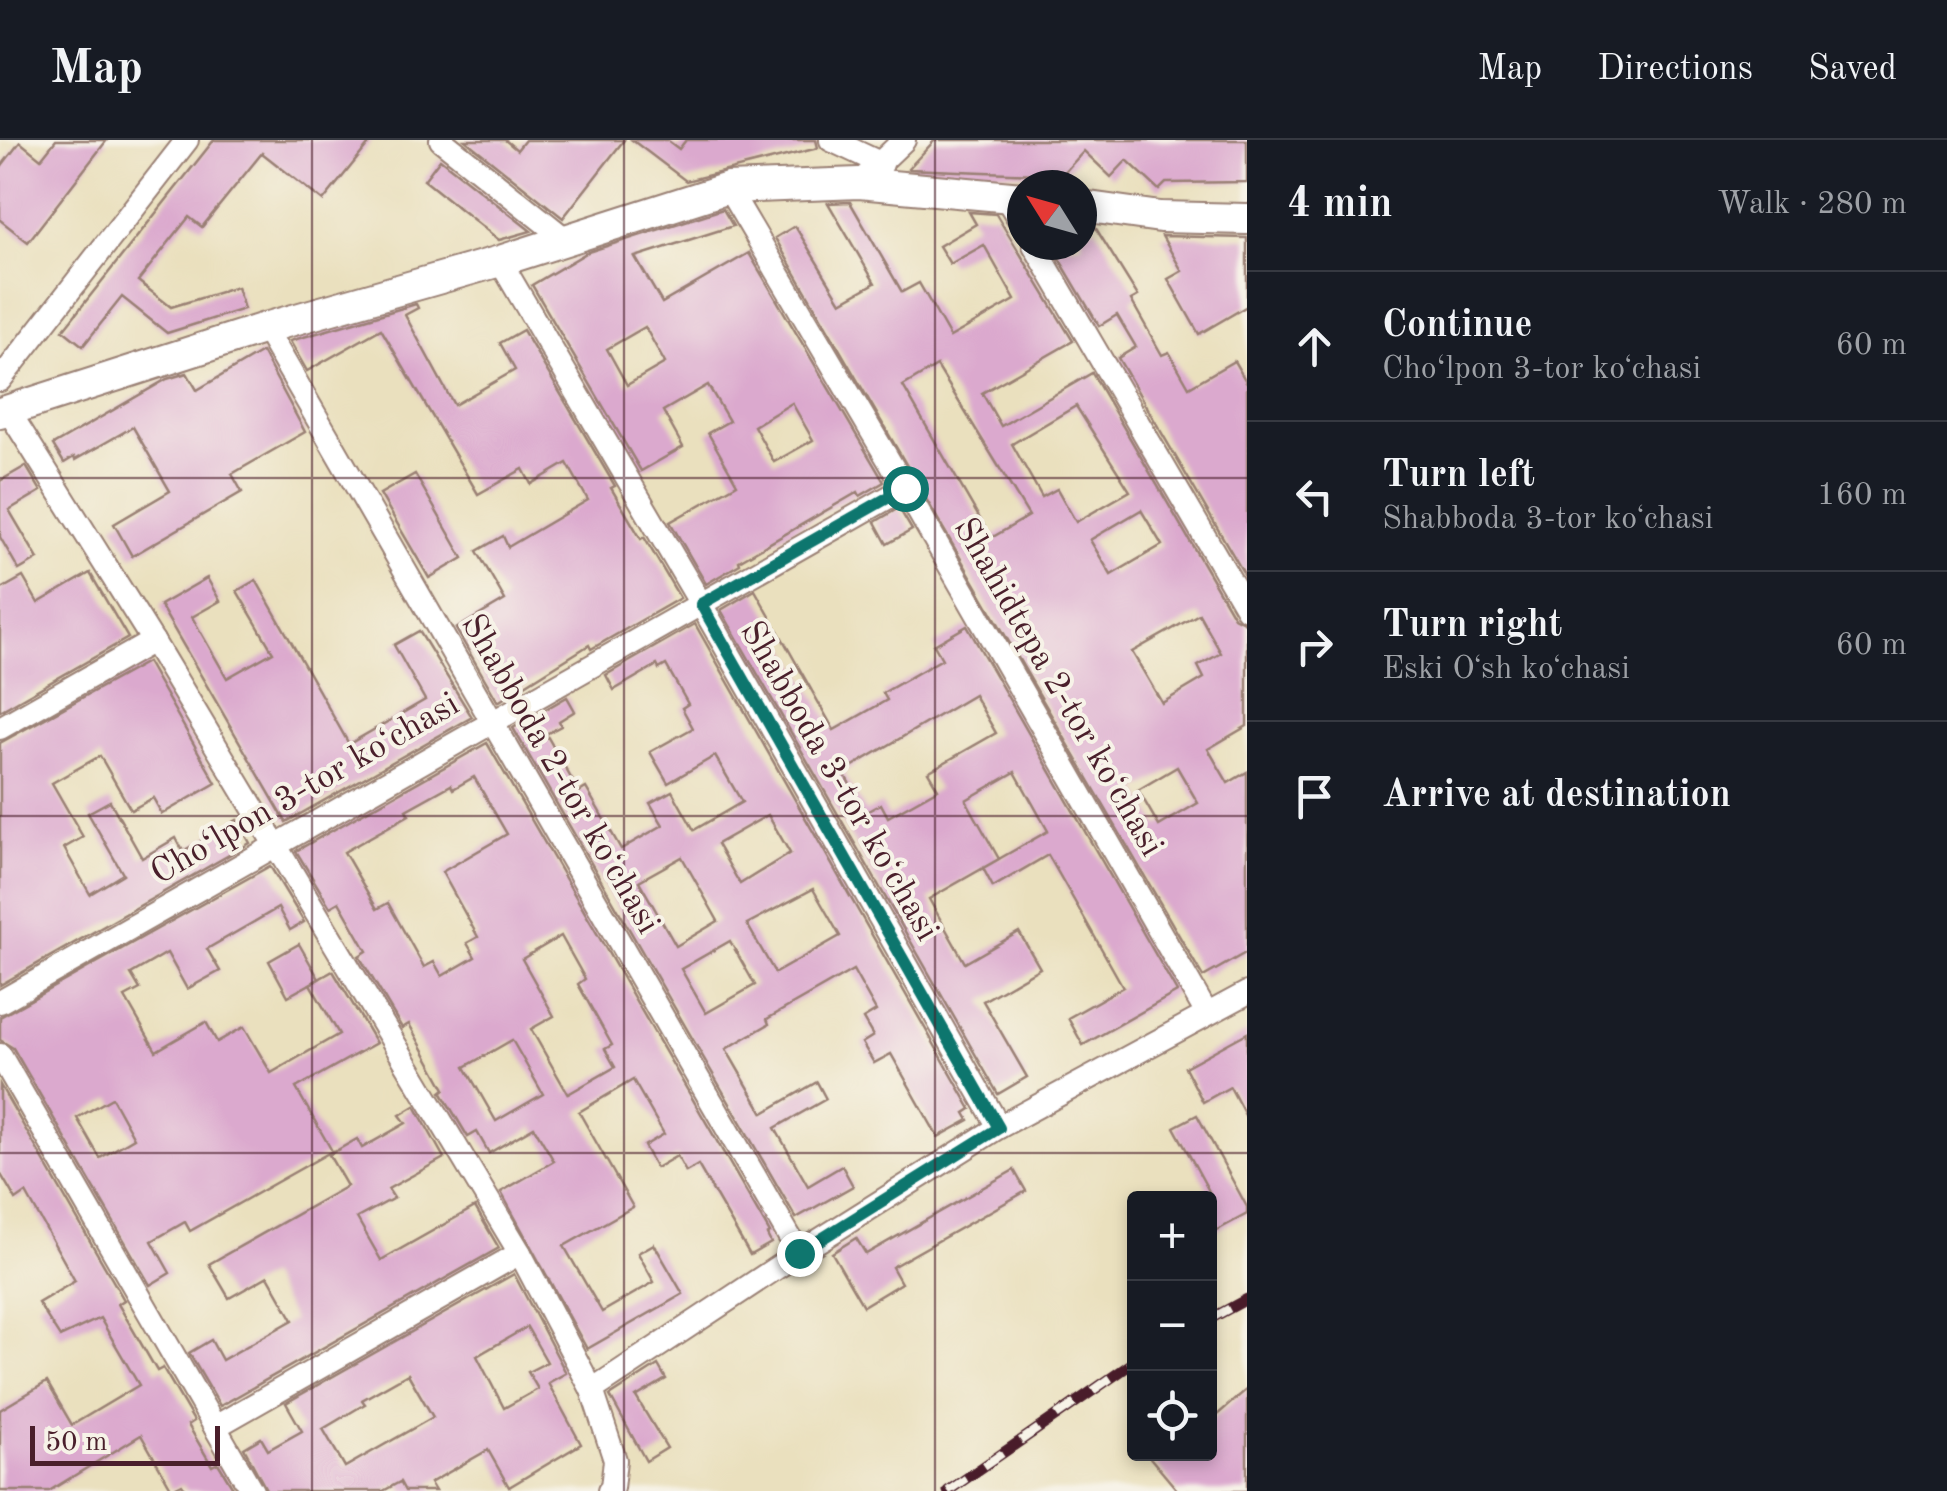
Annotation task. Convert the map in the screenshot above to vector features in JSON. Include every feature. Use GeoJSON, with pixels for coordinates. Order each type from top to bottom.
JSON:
{"type":"FeatureCollection","features":[{"type":"Feature","properties":{"kind":"street"},"geometry":{"type":"LineString","coordinates":[[3,401],[187,140]]}},
{"type":"Feature","properties":{"kind":"street"},"geometry":{"type":"LineString","coordinates":[[441,140],[564,238]]}},
{"type":"Feature","properties":{"kind":"street"},"geometry":{"type":"LineString","coordinates":[[832,140],[870,174]]}},
{"type":"Feature","properties":{"kind":"street"},"geometry":{"type":"LineString","coordinates":[[870,174],[904,140]]}},
{"type":"Feature","properties":{"kind":"street"},"geometry":{"type":"LineString","coordinates":[[3,401],[500,261],[728,188],[870,174],[1007,196]]}},
{"type":"Feature","properties":{"kind":"street","name":"Shahidtepa 2-tor koʻchasi"},"geometry":{"type":"LineString","coordinates":[[728,188],[1208,1014]]}},
{"type":"Feature","properties":{"kind":"street"},"geometry":{"type":"LineString","coordinates":[[1097,208],[1160,217],[1247,218]]}},
{"type":"Feature","properties":{"kind":"street"},"geometry":{"type":"LineString","coordinates":[[1043,260],[1247,609]]}},
{"type":"Feature","properties":{"kind":"street","name":"Shabboda 3-tor koʻchasi"},"geometry":{"type":"LineString","coordinates":[[500,261],[701,604],[999,1128]]}},
{"type":"Feature","properties":{"kind":"street","name":"Shabboda 2-tor koʻchasi"},"geometry":{"type":"LineString","coordinates":[[266,328],[799,1253]]}},
{"type":"Feature","properties":{"kind":"street"},"geometry":{"type":"LineString","coordinates":[[3,401],[153,641],[520,1253],[592,1390],[615,1460],[609,1491]]}},
{"type":"Feature","properties":{"kind":"street","name":"Cho‘lpon 3-tor koʻchasi"},"geometry":{"type":"LineString","coordinates":[[0,1002],[905,488]]}},
{"type":"Feature","properties":{"kind":"street"},"geometry":{"type":"LineString","coordinates":[[0,728],[153,641]]}},
{"type":"Feature","properties":{"kind":"street"},"geometry":{"type":"LineString","coordinates":[[592,1390],[799,1253],[999,1128],[1247,993]]}},
{"type":"Feature","properties":{"kind":"street"},"geometry":{"type":"LineString","coordinates":[[0,1055],[252,1491]]}},
{"type":"Feature","properties":{"kind":"street"},"geometry":{"type":"LineString","coordinates":[[215,1427],[520,1253]]}},
{"type":"Feature","properties":{"kind":"building"},"geometry":{"type":"Polygon","coordinates":[[[56,140],[107,140],[28,242],[0,220],[0,168],[20,142],[41,159],[56,140]]]}},
{"type":"Feature","properties":{"kind":"building"},"geometry":{"type":"Polygon","coordinates":[[[214,140],[372,140],[323,201],[262,153],[202,227],[189,217],[138,281],[171,307],[237,287],[244,309],[167,333],[122,297],[83,346],[63,330],[214,140]]]}},
{"type":"Feature","properties":{"kind":"building"},"geometry":{"type":"Polygon","coordinates":[[[465,140],[505,140],[517,150],[525,140],[624,140],[563,218],[465,140]]]}},
{"type":"Feature","properties":{"kind":"building"},"geometry":{"type":"Polygon","coordinates":[[[632,140],[667,140],[679,149],[686,140],[816,140],[818,148],[686,181],[632,140]]]}},
{"type":"Feature","properties":{"kind":"building"},"geometry":{"type":"Polygon","coordinates":[[[935,140],[1247,140],[1247,182],[1166,183],[1159,190],[1127,160],[1111,177],[1084,151],[1067,170],[1007,173],[908,169],[935,140]]]}},
{"type":"Feature","properties":{"kind":"building"},"geometry":{"type":"Polygon","coordinates":[[[440,159],[531,231],[499,240],[424,180],[440,159]]]}},
{"type":"Feature","properties":{"kind":"building"},"geometry":{"type":"Polygon","coordinates":[[[850,202],[902,292],[919,283],[950,337],[1015,300],[984,245],[950,264],[939,246],[976,224],[969,212],[996,214],[1007,232],[1007,260],[1024,260],[1073,341],[982,393],[1001,426],[1092,373],[1234,617],[1247,624],[1247,726],[1208,749],[1228,783],[1247,772],[1247,952],[1203,977],[775,238],[795,226],[841,302],[875,283],[828,203],[850,202]],[[937,366],[903,386],[991,538],[1029,516],[937,366]],[[1076,406],[1012,444],[1042,497],[1057,489],[1076,522],[1130,491],[1076,406]],[[1141,510],[1090,540],[1111,575],[1162,545],[1141,510]],[[1199,614],[1132,652],[1162,703],[1204,678],[1198,666],[1221,653],[1199,614]],[[1177,767],[1138,790],[1159,826],[1198,803],[1177,767]]]}},
{"type":"Feature","properties":{"kind":"building"},"geometry":{"type":"Polygon","coordinates":[[[723,209],[733,226],[635,257],[662,303],[749,253],[884,482],[860,496],[858,492],[706,584],[670,522],[737,484],[708,433],[729,421],[708,385],[663,411],[683,447],[641,471],[532,285],[588,252],[723,209]],[[645,327],[607,349],[627,385],[665,363],[645,327]],[[792,403],[754,426],[774,462],[813,440],[792,403]]]}},
{"type":"Feature","properties":{"kind":"building"},"geometry":{"type":"Polygon","coordinates":[[[1097,230],[1138,296],[1131,300],[1162,355],[1169,352],[1189,387],[1234,361],[1247,383],[1247,579],[1118,358],[1136,347],[1117,315],[1099,326],[1060,260],[1097,260],[1097,230]]]}},
{"type":"Feature","properties":{"kind":"building"},"geometry":{"type":"Polygon","coordinates":[[[1162,236],[1247,238],[1247,306],[1199,334],[1168,279],[1182,271],[1162,236]]]}},
{"type":"Feature","properties":{"kind":"building"},"geometry":{"type":"Polygon","coordinates":[[[416,304],[418,308],[405,315],[454,405],[515,370],[500,343],[523,330],[615,486],[611,488],[680,598],[591,649],[589,645],[498,702],[456,629],[505,600],[477,551],[503,536],[508,547],[588,500],[567,463],[531,484],[523,469],[478,494],[381,329],[307,371],[290,341],[416,304]]]}},
{"type":"Feature","properties":{"kind":"building"},"geometry":{"type":"Polygon","coordinates":[[[262,352],[305,432],[232,474],[242,492],[132,556],[114,524],[170,491],[133,427],[64,463],[53,445],[167,379],[187,373],[197,390],[262,352]]]}},
{"type":"Feature","properties":{"kind":"building"},"geometry":{"type":"Polygon","coordinates":[[[26,466],[41,491],[9,510],[38,559],[19,570],[0,537],[0,481],[26,466]]]}},
{"type":"Feature","properties":{"kind":"building"},"geometry":{"type":"Polygon","coordinates":[[[415,474],[463,558],[429,578],[380,494],[415,474]]]}},
{"type":"Feature","properties":{"kind":"building"},"geometry":{"type":"Polygon","coordinates":[[[899,508],[912,530],[887,544],[875,522],[899,508]]]}},
{"type":"Feature","properties":{"kind":"building"},"geometry":{"type":"Polygon","coordinates":[[[90,573],[128,638],[0,711],[0,590],[23,577],[38,603],[90,573]]]}},
{"type":"Feature","properties":{"kind":"building"},"geometry":{"type":"Polygon","coordinates":[[[207,578],[220,601],[192,617],[227,678],[273,652],[237,591],[256,580],[349,744],[425,700],[394,645],[419,631],[472,717],[286,822],[160,605],[207,578]]]}},
{"type":"Feature","properties":{"kind":"building"},"geometry":{"type":"Polygon","coordinates":[[[755,590],[834,730],[887,700],[883,693],[942,659],[934,645],[967,626],[1177,992],[1083,1045],[1068,1018],[1123,987],[1083,916],[1048,855],[993,887],[983,868],[929,899],[965,963],[1019,932],[1040,968],[983,1001],[1027,1077],[998,1094],[721,610],[755,590]],[[974,695],[843,772],[866,812],[881,804],[888,817],[938,789],[928,772],[996,733],[974,695]],[[1015,772],[966,800],[999,859],[1048,831],[1015,772]]]}},
{"type":"Feature","properties":{"kind":"building"},"geometry":{"type":"Polygon","coordinates":[[[695,624],[971,1109],[965,1113],[969,1120],[938,1137],[891,1054],[874,1063],[862,1043],[873,1036],[863,1019],[876,1011],[853,970],[767,1019],[769,1024],[726,1049],[763,1113],[817,1082],[826,1099],[775,1128],[808,1186],[842,1166],[853,1186],[796,1218],[513,728],[567,697],[575,711],[559,721],[561,726],[546,734],[579,792],[586,788],[621,849],[663,825],[650,803],[672,791],[694,830],[742,802],[715,756],[668,783],[650,752],[693,728],[682,708],[688,704],[666,665],[659,669],[657,665],[614,690],[606,675],[695,624]],[[768,815],[717,844],[740,884],[790,853],[768,815]],[[682,857],[639,881],[676,946],[718,921],[682,857]],[[813,889],[747,924],[775,973],[840,936],[813,889]],[[730,941],[681,969],[706,1013],[755,985],[730,941]]]}},
{"type":"Feature","properties":{"kind":"building"},"geometry":{"type":"Polygon","coordinates":[[[147,662],[216,783],[162,814],[153,798],[131,810],[100,756],[52,783],[83,837],[64,848],[90,894],[123,874],[88,813],[110,801],[142,858],[176,838],[183,851],[237,820],[250,843],[0,985],[0,743],[147,662]]]}},
{"type":"Feature","properties":{"kind":"building"},"geometry":{"type":"Polygon","coordinates":[[[487,743],[770,1233],[767,1235],[771,1243],[750,1255],[698,1165],[686,1172],[677,1156],[656,1168],[644,1146],[664,1134],[633,1080],[579,1112],[633,1207],[564,1246],[602,1312],[654,1282],[638,1253],[654,1244],[683,1294],[587,1349],[501,1192],[554,1161],[534,1127],[489,1153],[477,1132],[468,1137],[441,1092],[445,1089],[409,1024],[402,1028],[359,956],[367,951],[339,902],[330,907],[296,851],[487,743]],[[474,777],[406,810],[409,815],[344,852],[377,909],[388,903],[424,967],[434,962],[442,976],[475,957],[467,943],[478,937],[442,872],[507,834],[474,777]],[[561,936],[522,959],[554,1016],[531,1029],[568,1094],[615,1067],[605,1049],[612,1045],[578,984],[585,979],[561,936]],[[512,1040],[465,1067],[496,1121],[543,1094],[512,1040]]]}},
{"type":"Feature","properties":{"kind":"building"},"geometry":{"type":"Polygon","coordinates":[[[270,866],[304,922],[290,930],[278,908],[207,949],[220,971],[187,989],[167,953],[131,974],[140,989],[125,997],[156,1051],[206,1022],[217,1042],[244,1027],[271,1073],[339,1034],[310,984],[333,971],[376,1043],[296,1088],[332,1151],[190,1231],[185,1222],[152,1241],[170,1273],[150,1285],[13,1048],[0,1040],[0,1017],[270,866]],[[112,1098],[77,1118],[100,1158],[134,1138],[112,1098]]]}},
{"type":"Feature","properties":{"kind":"building"},"geometry":{"type":"Polygon","coordinates":[[[299,944],[319,979],[288,996],[269,961],[299,944]]]}},
{"type":"Feature","properties":{"kind":"building"},"geometry":{"type":"Polygon","coordinates":[[[1247,1033],[1247,1119],[1230,1087],[1203,1102],[1185,1067],[1247,1033]]]}},
{"type":"Feature","properties":{"kind":"building"},"geometry":{"type":"Polygon","coordinates":[[[0,1085],[124,1300],[118,1304],[157,1371],[163,1368],[194,1421],[188,1425],[212,1466],[218,1463],[235,1491],[187,1491],[182,1484],[172,1489],[141,1435],[49,1491],[0,1491],[0,1410],[47,1382],[72,1425],[139,1385],[100,1318],[60,1337],[38,1303],[75,1281],[26,1193],[16,1200],[0,1173],[0,1085]]]}},
{"type":"Feature","properties":{"kind":"building"},"geometry":{"type":"Polygon","coordinates":[[[415,1106],[444,1158],[388,1189],[394,1198],[357,1218],[381,1260],[475,1207],[499,1248],[220,1406],[189,1353],[211,1340],[222,1360],[293,1320],[268,1276],[229,1298],[209,1264],[347,1186],[329,1155],[357,1139],[362,1148],[406,1123],[400,1115],[415,1106]]]}},
{"type":"Feature","properties":{"kind":"building"},"geometry":{"type":"Polygon","coordinates":[[[1197,1115],[1247,1207],[1247,1214],[1217,1230],[1217,1191],[1209,1191],[1174,1127],[1197,1115]]]}},
{"type":"Feature","properties":{"kind":"building"},"geometry":{"type":"Polygon","coordinates":[[[1014,1170],[1026,1191],[892,1267],[901,1283],[863,1306],[832,1253],[856,1238],[866,1254],[1014,1170]]]}},
{"type":"Feature","properties":{"kind":"building"},"geometry":{"type":"Polygon","coordinates":[[[514,1274],[566,1373],[548,1383],[581,1444],[509,1487],[488,1450],[430,1483],[435,1491],[405,1491],[400,1482],[383,1491],[267,1491],[244,1448],[261,1438],[268,1450],[302,1431],[286,1403],[514,1274]],[[527,1327],[477,1356],[504,1408],[538,1389],[528,1372],[547,1362],[527,1327]],[[408,1374],[362,1400],[365,1404],[323,1429],[345,1467],[433,1417],[408,1374]]]}},
{"type":"Feature","properties":{"kind":"building"},"geometry":{"type":"Polygon","coordinates":[[[658,1365],[666,1379],[636,1397],[667,1448],[646,1461],[610,1396],[658,1365]]]}},
{"type":"Feature","properties":{"kind":"building"},"geometry":{"type":"Polygon","coordinates":[[[1247,1389],[1247,1491],[1178,1491],[1153,1461],[1217,1461],[1217,1415],[1247,1389]]]}},
{"type":"Feature","properties":{"kind":"railway"},"geometry":{"type":"LineString","coordinates":[[1217,1315],[1247,1299]]}},
{"type":"Feature","properties":{"kind":"railway"},"geometry":{"type":"LineString","coordinates":[[948,1491],[1127,1367]]}},
{"type":"Feature","properties":{"kind":"route"},"geometry":{"type":"LineString","coordinates":[[799,1253],[999,1128],[701,604],[905,488]]}}]}
